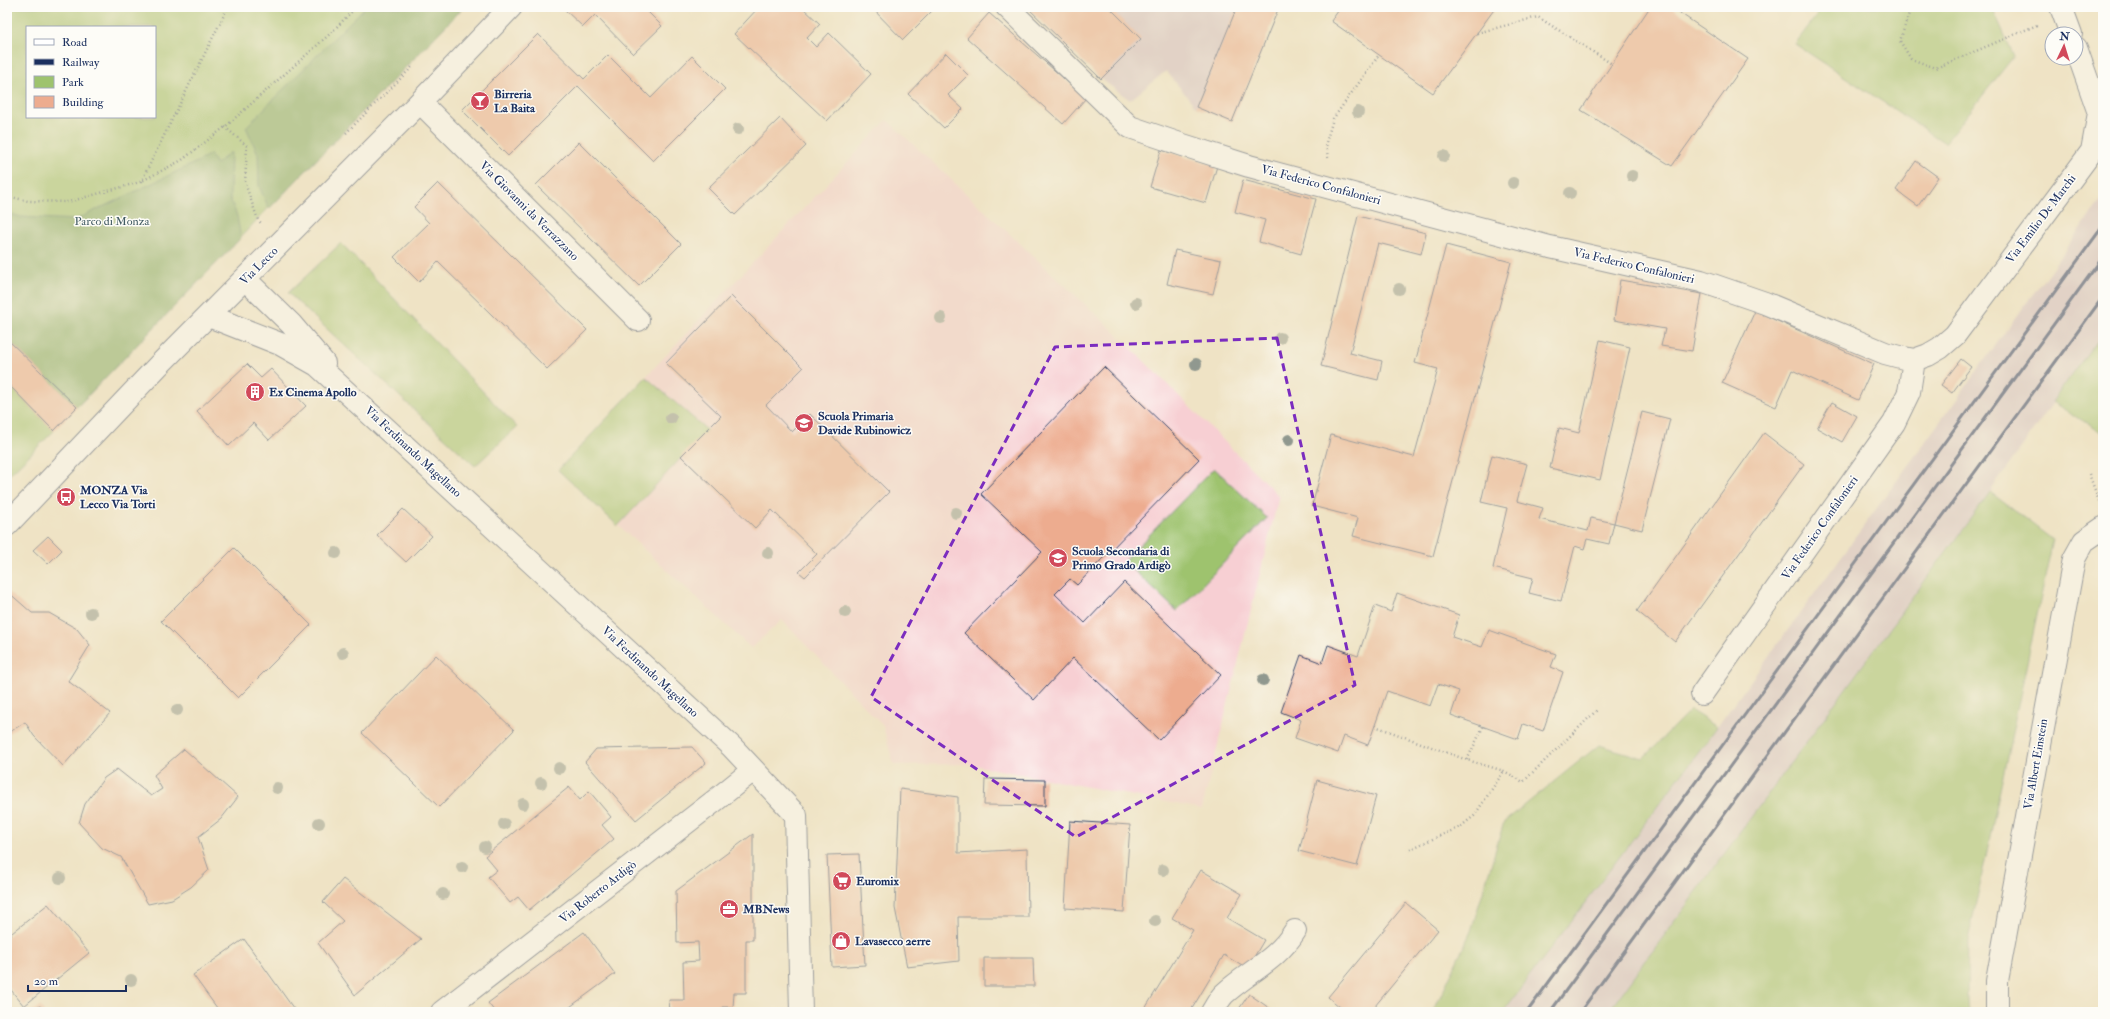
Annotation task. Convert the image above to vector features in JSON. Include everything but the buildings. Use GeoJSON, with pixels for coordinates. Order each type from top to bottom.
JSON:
{"type":"FeatureCollection","features":[{"type":"Feature","properties":{"kind":"street","name":"Via Lecco"},"geometry":{"type":"LineString","coordinates":[[7,525],[511,7]]}},
{"type":"Feature","properties":{"kind":"street","name":"Via Federico Confalonieri"},"geometry":{"type":"LineString","coordinates":[[1006,7],[1130,127],[1249,166],[1550,247],[1701,281],[1765,303],[1885,353],[1914,360],[1909,392],[1894,424],[1702,694]]}},
{"type":"Feature","properties":{"kind":"street"},"geometry":{"type":"LineString","coordinates":[[2062,10],[2068,26]]}},
{"type":"Feature","properties":{"kind":"street","name":"Via Emilio De Marchi"},"geometry":{"type":"LineString","coordinates":[[1914,360],[1940,348],[1955,335],[2092,151],[2099,113],[2082,66]]}},
{"type":"Feature","properties":{"kind":"street","name":"Via Giovanni da Verrazzano"},"geometry":{"type":"LineString","coordinates":[[420,102],[638,320]]}},
{"type":"Feature","properties":{"kind":"street","name":"Via Ferdinando Magellano"},"geometry":{"type":"LineString","coordinates":[[245,279],[291,324],[356,400]]}},
{"type":"Feature","properties":{"kind":"street","name":"Via Ferdinando Magellano"},"geometry":{"type":"LineString","coordinates":[[209,316],[280,344],[317,365],[732,747],[796,815],[801,1012]]}},
{"type":"Feature","properties":{"kind":"street","name":"Via Albert Einstein"},"geometry":{"type":"LineString","coordinates":[[1997,1012],[1997,981],[2074,559],[2084,541],[2103,528]]}},
{"type":"Feature","properties":{"kind":"street","name":"Via Roberto Ardigò"},"geometry":{"type":"LineString","coordinates":[[442,1012],[718,799],[753,770]]}},
{"type":"Feature","properties":{"kind":"street"},"geometry":{"type":"LineString","coordinates":[[1212,1012],[1223,995],[1264,964],[1286,945],[1295,931]]}},
{"type":"Feature","properties":{"kind":"path"},"geometry":{"type":"LineString","coordinates":[[140,182],[228,7]]}},
{"type":"Feature","properties":{"kind":"path"},"geometry":{"type":"LineString","coordinates":[[7,196],[28,201],[68,202],[140,182],[182,160],[225,127],[331,33],[356,7]]}},
{"type":"Feature","properties":{"kind":"path"},"geometry":{"type":"LineString","coordinates":[[1911,7],[1900,41],[1911,60],[1936,68],[2062,10]]}},
{"type":"Feature","properties":{"kind":"path"},"geometry":{"type":"LineString","coordinates":[[1477,33],[1538,17],[1612,64]]}},
{"type":"Feature","properties":{"kind":"path"},"geometry":{"type":"LineString","coordinates":[[1326,143],[1333,119],[1379,55]]}},
{"type":"Feature","properties":{"kind":"path"},"geometry":{"type":"LineString","coordinates":[[225,127],[247,146],[245,183],[258,220],[281,243]]}},
{"type":"Feature","properties":{"kind":"path"},"geometry":{"type":"LineString","coordinates":[[2089,474],[2100,503]]}},
{"type":"Feature","properties":{"kind":"path"},"geometry":{"type":"LineString","coordinates":[[1375,726],[1466,760],[1504,771],[1523,782],[1597,710]]}},
{"type":"Feature","properties":{"kind":"path"},"geometry":{"type":"LineString","coordinates":[[1466,760],[1483,727]]}},
{"type":"Feature","properties":{"kind":"path"},"geometry":{"type":"LineString","coordinates":[[1410,849],[1460,827],[1474,816],[1504,771]]}},
{"type":"Feature","properties":{"kind":"highlighted area"},"geometry":{"type":"Polygon","coordinates":[[[1277,338],[1355,685],[1076,837],[871,697],[1055,347],[1277,338]]]}},
{"type":"Feature","properties":{"kind":"shaded area"},"geometry":{"type":"Polygon","coordinates":[[[1027,7],[1279,7],[1232,122],[1196,107],[1166,71],[1130,100],[1101,79],[1027,7]]]}},
{"type":"Feature","properties":{"kind":"shaded area"},"geometry":{"type":"Polygon","coordinates":[[[2095,7],[2103,7],[2103,23],[2095,7]]]}},
{"type":"Feature","properties":{"kind":"shaded area"},"geometry":{"type":"Polygon","coordinates":[[[887,120],[1112,329],[1279,496],[1202,809],[968,764],[894,765],[883,726],[782,620],[751,648],[558,470],[887,120]]]}},
{"type":"Feature","properties":{"kind":"shaded area"},"geometry":{"type":"Polygon","coordinates":[[[2103,198],[2103,332],[1990,492],[1608,1012],[1503,1012],[1717,727],[2103,198]]]}},
{"type":"Feature","properties":{"kind":"green space","name":"Parco di Monza"},"geometry":{"type":"Polygon","coordinates":[[[7,7],[464,7],[411,60],[77,407],[7,339],[7,7]]]}},
{"type":"Feature","properties":{"kind":"green space"},"geometry":{"type":"Polygon","coordinates":[[[365,7],[464,7],[269,209],[259,186],[258,154],[246,127],[365,7]]]}},
{"type":"Feature","properties":{"kind":"green space"},"geometry":{"type":"Polygon","coordinates":[[[1823,7],[1992,7],[2014,56],[1945,143],[1795,44],[1823,7]]]}},
{"type":"Feature","properties":{"kind":"green space"},"geometry":{"type":"Polygon","coordinates":[[[231,152],[230,198],[237,216],[241,238],[77,407],[7,339],[7,213],[21,217],[75,220],[199,161],[210,154],[216,164],[231,152]]]}},
{"type":"Feature","properties":{"kind":"green space"},"geometry":{"type":"Polygon","coordinates":[[[341,243],[517,427],[475,466],[288,293],[341,243]]]}},
{"type":"Feature","properties":{"kind":"green space"},"geometry":{"type":"Polygon","coordinates":[[[2103,332],[2103,433],[2052,402],[2103,332]]]}},
{"type":"Feature","properties":{"kind":"green space"},"geometry":{"type":"Polygon","coordinates":[[[646,377],[707,430],[618,526],[558,470],[646,377]]]}},
{"type":"Feature","properties":{"kind":"green space"},"geometry":{"type":"Polygon","coordinates":[[[7,383],[54,431],[7,477],[7,383]]]}},
{"type":"Feature","properties":{"kind":"green space"},"geometry":{"type":"Polygon","coordinates":[[[1214,468],[1267,518],[1177,611],[1124,561],[1214,468]]]}},
{"type":"Feature","properties":{"kind":"green space"},"geometry":{"type":"Polygon","coordinates":[[[1990,492],[2053,540],[1968,941],[1968,1012],[1608,1012],[1990,492]]]}},
{"type":"Feature","properties":{"kind":"green space"},"geometry":{"type":"Polygon","coordinates":[[[1690,710],[1717,727],[1503,1012],[1433,1012],[1471,931],[1504,822],[1599,745],[1643,758],[1690,710]]]}},
{"type":"Feature","properties":{"kind":"railway"},"geometry":{"type":"LineString","coordinates":[[1527,1012],[2103,226]]}},
{"type":"Feature","properties":{"kind":"railway"},"geometry":{"type":"LineString","coordinates":[[1550,1012],[2103,257]]}},
{"type":"Feature","properties":{"kind":"railway"},"geometry":{"type":"LineString","coordinates":[[1580,1012],[2103,297]]}},
{"type":"Feature","properties":{"kind":"place","name":"Birreria La Baita"},"geometry":{"type":"Point","coordinates":[480,101]}},
{"type":"Feature","properties":{"kind":"place","name":"Ex Cinema Apollo"},"geometry":{"type":"Point","coordinates":[255,392]}},
{"type":"Feature","properties":{"kind":"place","name":"Scuola Primaria Davide Rubinowicz"},"geometry":{"type":"Point","coordinates":[804,423]}},
{"type":"Feature","properties":{"kind":"place","name":"MONZA Via Lecco Via Torti"},"geometry":{"type":"Point","coordinates":[66,497]}},
{"type":"Feature","properties":{"kind":"place","name":"Scuola Secondaria di Primo Grado Ardigò"},"geometry":{"type":"Point","coordinates":[1058,558]}},
{"type":"Feature","properties":{"kind":"place","name":"Euromix"},"geometry":{"type":"Point","coordinates":[842,881]}},
{"type":"Feature","properties":{"kind":"place","name":"MBNews"},"geometry":{"type":"Point","coordinates":[729,909]}},
{"type":"Feature","properties":{"kind":"place","name":"Lavasecco 2erre"},"geometry":{"type":"Point","coordinates":[841,941]}}]}
